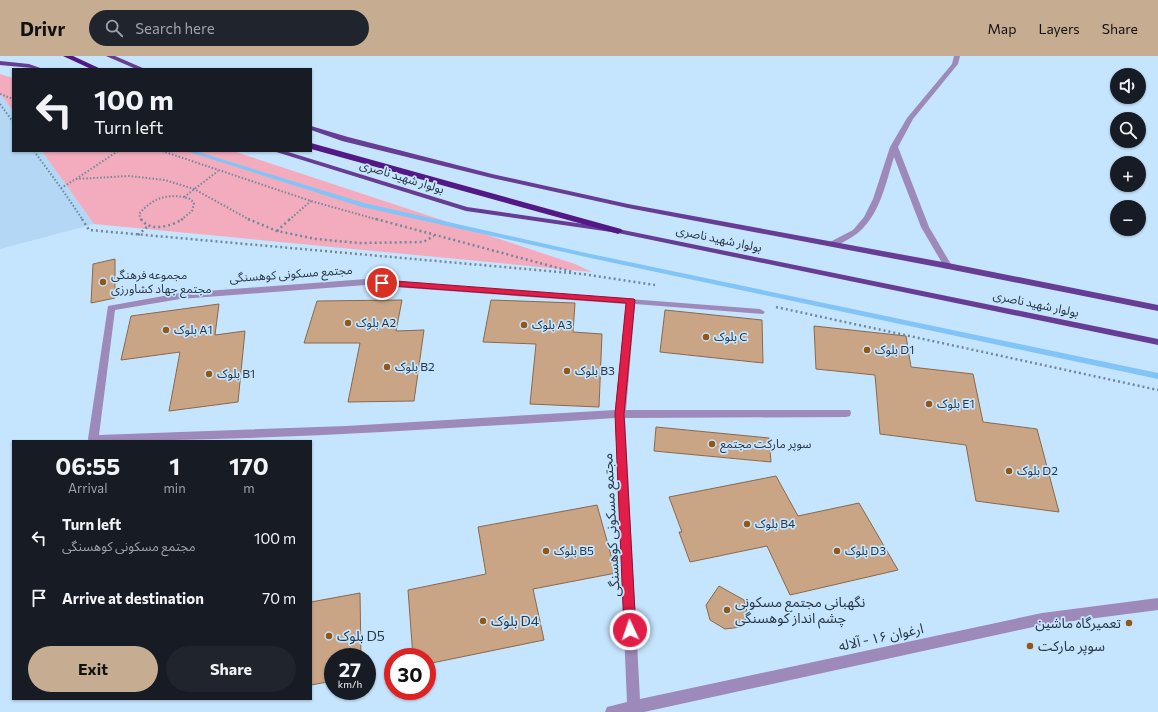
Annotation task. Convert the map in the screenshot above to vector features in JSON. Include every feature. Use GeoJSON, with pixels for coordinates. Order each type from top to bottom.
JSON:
{"type":"FeatureCollection","features":[{"type":"Feature","properties":{"kind":"highway"},"geometry":{"type":"LineString","coordinates":[[67,56],[95,68]]}},
{"type":"Feature","properties":{"kind":"highway"},"geometry":{"type":"LineString","coordinates":[[312,146],[618,230]]}},
{"type":"Feature","properties":{"kind":"main road"},"geometry":{"type":"LineString","coordinates":[[109,56],[139,68]]}},
{"type":"Feature","properties":{"kind":"main road"},"geometry":{"type":"LineString","coordinates":[[0,63],[36,68]]}},
{"type":"Feature","properties":{"kind":"main road","name":"بولوار شهید ناصری"},"geometry":{"type":"LineString","coordinates":[[312,128],[345,139],[492,176],[628,206],[948,266],[1158,308]]}},
{"type":"Feature","properties":{"kind":"main road","name":"بولوار شهید ناصری"},"geometry":{"type":"LineString","coordinates":[[280,152],[466,209],[618,230],[1158,342]]}},
{"type":"Feature","properties":{"kind":"street"},"geometry":{"type":"LineString","coordinates":[[833,244],[856,232],[868,218],[877,199],[894,146],[910,118],[955,64],[957,56]]}},
{"type":"Feature","properties":{"kind":"street"},"geometry":{"type":"LineString","coordinates":[[894,146],[925,227],[948,266]]}},
{"type":"Feature","properties":{"kind":"street","name":"مجتمع مسکونی کوهسنگی"},"geometry":{"type":"LineString","coordinates":[[760,312],[631,300],[366,282],[180,296],[111,308],[93,440],[346,430],[620,414],[846,413]]}},
{"type":"Feature","properties":{"kind":"street","name":"مجتمع مسکونی کوهسنگی"},"geometry":{"type":"LineString","coordinates":[[631,300],[620,414],[634,707]]}},
{"type":"Feature","properties":{"kind":"street","name":"ارغوان ۱۶ - آلاله"},"geometry":{"type":"LineString","coordinates":[[612,712],[1042,619],[1158,604]]}},
{"type":"Feature","properties":{"kind":"path"},"geometry":{"type":"LineString","coordinates":[[0,94],[12,99]]}},
{"type":"Feature","properties":{"kind":"path"},"geometry":{"type":"LineString","coordinates":[[0,104],[12,121]]}},
{"type":"Feature","properties":{"kind":"path"},"geometry":{"type":"LineString","coordinates":[[35,152],[89,230],[295,247],[582,274],[660,286]]}},
{"type":"Feature","properties":{"kind":"path"},"geometry":{"type":"LineString","coordinates":[[61,188],[116,152]]}},
{"type":"Feature","properties":{"kind":"path"},"geometry":{"type":"LineString","coordinates":[[165,152],[311,201],[434,236],[582,274]]}},
{"type":"Feature","properties":{"kind":"path"},"geometry":{"type":"LineString","coordinates":[[184,197],[219,171]]}},
{"type":"Feature","properties":{"kind":"path"},"geometry":{"type":"LineString","coordinates":[[76,179],[129,176],[165,180],[194,189],[254,223],[277,231],[316,239],[359,243],[423,242],[434,236]]}},
{"type":"Feature","properties":{"kind":"path"},"geometry":{"type":"LineString","coordinates":[[176,196],[184,197],[190,199],[194,203],[194,208],[191,214],[185,219],[167,226],[148,226],[138,219],[142,208],[157,199],[176,196]]}},
{"type":"Feature","properties":{"kind":"path"},"geometry":{"type":"LineString","coordinates":[[277,231],[311,201]]}},
{"type":"Feature","properties":{"kind":"path"},"geometry":{"type":"LineString","coordinates":[[138,235],[148,226]]}},
{"type":"Feature","properties":{"kind":"path"},"geometry":{"type":"LineString","coordinates":[[770,305],[1158,390]]}},
{"type":"Feature","properties":{"kind":"shaded area"},"geometry":{"type":"Polygon","coordinates":[[[0,74],[12,78],[12,110],[0,93],[0,74]]]}},
{"type":"Feature","properties":{"kind":"shaded area"},"geometry":{"type":"Polygon","coordinates":[[[0,93],[12,110],[12,152],[43,152],[94,224],[0,249],[0,93]]]}},
{"type":"Feature","properties":{"kind":"shaded area"},"geometry":{"type":"Polygon","coordinates":[[[43,152],[236,152],[575,264],[592,272],[94,224],[43,152]]]}},
{"type":"Feature","properties":{"kind":"building","name":"مجموعه فرهنگی مجتمع جهاد کشاورزی"},"geometry":{"type":"Polygon","coordinates":[[[115,259],[115,298],[91,303],[93,264],[115,259]]]}},
{"type":"Feature","properties":{"kind":"building"},"geometry":{"type":"Polygon","coordinates":[[[402,300],[396,331],[424,330],[414,401],[348,402],[360,343],[304,343],[317,301],[402,300]]]}},
{"type":"Feature","properties":{"kind":"building"},"geometry":{"type":"Polygon","coordinates":[[[491,300],[575,303],[573,332],[602,334],[599,407],[530,404],[536,344],[483,342],[491,300]]]}},
{"type":"Feature","properties":{"kind":"building"},"geometry":{"type":"Polygon","coordinates":[[[219,304],[215,335],[245,331],[238,402],[169,411],[180,352],[121,360],[131,316],[219,304]]]}},
{"type":"Feature","properties":{"kind":"building","name":"بلوک C"},"geometry":{"type":"Polygon","coordinates":[[[665,310],[762,320],[763,363],[660,352],[665,310]]]}},
{"type":"Feature","properties":{"kind":"building"},"geometry":{"type":"Polygon","coordinates":[[[814,326],[906,336],[911,367],[973,374],[983,422],[1037,429],[1059,512],[976,501],[966,445],[880,434],[875,375],[816,369],[814,326]]]}},
{"type":"Feature","properties":{"kind":"building","name":"سوپر مارکت مجتمع"},"geometry":{"type":"Polygon","coordinates":[[[656,427],[769,438],[771,462],[654,451],[656,427]]]}},
{"type":"Feature","properties":{"kind":"building"},"geometry":{"type":"Polygon","coordinates":[[[776,476],[798,516],[859,503],[898,570],[790,595],[767,546],[690,562],[679,532],[682,532],[669,497],[776,476]]]}},
{"type":"Feature","properties":{"kind":"building"},"geometry":{"type":"Polygon","coordinates":[[[597,505],[616,573],[533,589],[544,640],[436,662],[436,648],[412,648],[408,590],[486,574],[478,527],[597,505]]]}},
{"type":"Feature","properties":{"kind":"building","name":"نگهبانی مجتمع مسکونی چشم انداز کوهسنگی"},"geometry":{"type":"Polygon","coordinates":[[[719,586],[744,600],[748,615],[741,627],[725,629],[710,620],[706,605],[719,586]]]}},
{"type":"Feature","properties":{"kind":"building","name":"بلوک D5"},"geometry":{"type":"Polygon","coordinates":[[[360,593],[361,648],[324,648],[324,683],[312,685],[312,602],[360,593]]]}},
{"type":"Feature","properties":{"kind":"waterway"},"geometry":{"type":"LineString","coordinates":[[192,152],[362,205],[586,255],[1158,376]]}},
{"type":"Feature","properties":{"kind":"place","name":"مجموعه فرهنگی مجتمع جهاد کشاورزی"},"geometry":{"type":"Point","coordinates":[103,282]}},
{"type":"Feature","properties":{"kind":"place","name":"بلوک A2"},"geometry":{"type":"Point","coordinates":[348,323]}},
{"type":"Feature","properties":{"kind":"place","name":"بلوک A3"},"geometry":{"type":"Point","coordinates":[524,325]}},
{"type":"Feature","properties":{"kind":"place","name":"بلوک A1"},"geometry":{"type":"Point","coordinates":[166,330]}},
{"type":"Feature","properties":{"kind":"place","name":"بلوک C"},"geometry":{"type":"Point","coordinates":[706,337]}},
{"type":"Feature","properties":{"kind":"place","name":"بلوک D1"},"geometry":{"type":"Point","coordinates":[867,350]}},
{"type":"Feature","properties":{"kind":"place","name":"بلوک B2"},"geometry":{"type":"Point","coordinates":[387,367]}},
{"type":"Feature","properties":{"kind":"place","name":"بلوک B3"},"geometry":{"type":"Point","coordinates":[567,371]}},
{"type":"Feature","properties":{"kind":"place","name":"بلوک B1"},"geometry":{"type":"Point","coordinates":[209,374]}},
{"type":"Feature","properties":{"kind":"place","name":"بلوک E1"},"geometry":{"type":"Point","coordinates":[929,404]}},
{"type":"Feature","properties":{"kind":"place","name":"سوپر مارکت مجتمع"},"geometry":{"type":"Point","coordinates":[712,444]}},
{"type":"Feature","properties":{"kind":"place","name":"بلوک D2"},"geometry":{"type":"Point","coordinates":[1009,471]}},
{"type":"Feature","properties":{"kind":"place","name":"بلوک B4"},"geometry":{"type":"Point","coordinates":[747,524]}},
{"type":"Feature","properties":{"kind":"place","name":"بلوک B5"},"geometry":{"type":"Point","coordinates":[546,551]}},
{"type":"Feature","properties":{"kind":"place","name":"بلوک D3"},"geometry":{"type":"Point","coordinates":[837,551]}},
{"type":"Feature","properties":{"kind":"place","name":"نگهبانی مجتمع مسکونی چشم انداز کوهسنگی"},"geometry":{"type":"Point","coordinates":[727,610]}},
{"type":"Feature","properties":{"kind":"place","name":"بلوک D4"},"geometry":{"type":"Point","coordinates":[483,621]}},
{"type":"Feature","properties":{"kind":"place","name":"تعمیرگاه ماشین"},"geometry":{"type":"Point","coordinates":[1129,623]}},
{"type":"Feature","properties":{"kind":"place","name":"بلوک D5"},"geometry":{"type":"Point","coordinates":[329,636]}},
{"type":"Feature","properties":{"kind":"place","name":"سوپر مارکت"},"geometry":{"type":"Point","coordinates":[1030,646]}},
{"type":"Feature","properties":{"kind":"route"},"geometry":{"type":"LineString","coordinates":[[382,283],[631,300],[620,414],[630,630]]}}]}
